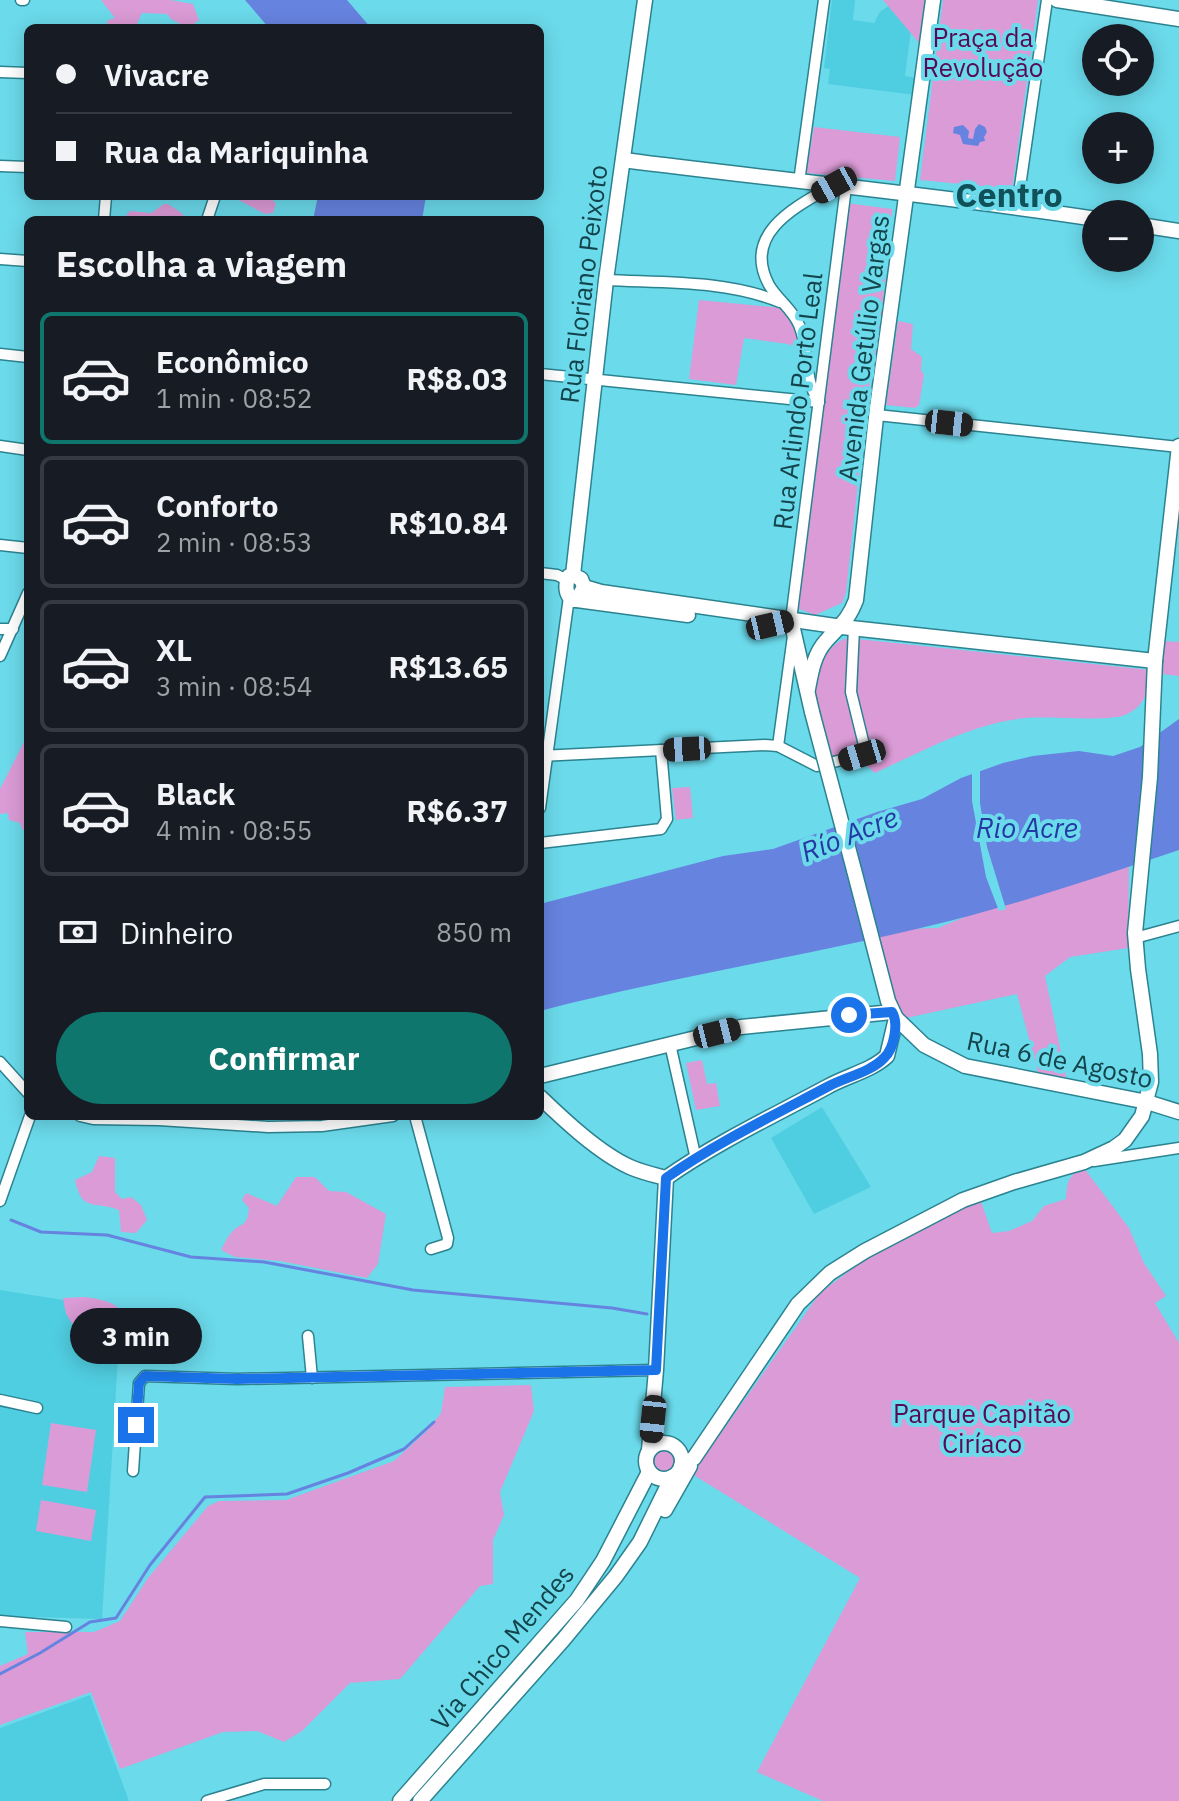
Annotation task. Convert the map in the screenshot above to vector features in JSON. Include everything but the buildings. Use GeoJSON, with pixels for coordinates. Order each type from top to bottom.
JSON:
{"type":"FeatureCollection","features":[{"type":"Feature","properties":{"kind":"main road","name":"Rua Floriano Peixoto"},"geometry":{"type":"LineString","coordinates":[[570,578],[606,280],[645,0]]}},
{"type":"Feature","properties":{"kind":"main road","name":"Avenida Getúlio Vargas"},"geometry":{"type":"LineString","coordinates":[[808,689],[811,670],[820,649],[848,627],[856,600],[877,415],[933,0]]}},
{"type":"Feature","properties":{"kind":"main road"},"geometry":{"type":"LineString","coordinates":[[1057,0],[1115,4],[1179,19]]}},
{"type":"Feature","properties":{"kind":"main road"},"geometry":{"type":"LineString","coordinates":[[623,160],[1082,217]]}},
{"type":"Feature","properties":{"kind":"main road"},"geometry":{"type":"LineString","coordinates":[[1154,227],[1179,231]]}},
{"type":"Feature","properties":{"kind":"main road"},"geometry":{"type":"LineString","coordinates":[[1147,1102],[1151,1082],[1150,1054],[1135,936],[1150,777],[1155,667],[1179,447]]}},
{"type":"Feature","properties":{"kind":"main road"},"geometry":{"type":"LineString","coordinates":[[570,578],[581,579],[577,595],[770,625],[848,627],[1155,667]]}},
{"type":"Feature","properties":{"kind":"main road","name":"Avenida Getúlio Vargas"},"geometry":{"type":"LineString","coordinates":[[792,627],[892,1010]]}},
{"type":"Feature","properties":{"kind":"main road"},"geometry":{"type":"LineString","coordinates":[[544,1075],[741,1027],[892,1010],[890,1050],[883,1060],[831,1085],[666,1178]]}},
{"type":"Feature","properties":{"kind":"main road","name":"Rua 6 de Agosto"},"geometry":{"type":"LineString","coordinates":[[892,1010],[924,1045],[965,1066],[1147,1102],[1179,1112]]}},
{"type":"Feature","properties":{"kind":"main road"},"geometry":{"type":"LineString","coordinates":[[544,1101],[626,1165],[666,1178]]}},
{"type":"Feature","properties":{"kind":"main road","name":"Via Chico Mendes"},"geometry":{"type":"LineString","coordinates":[[420,1801],[563,1640],[640,1542],[683,1467],[703,1444],[798,1304],[830,1273],[865,1251],[963,1200],[1084,1162],[1114,1148],[1125,1140],[1142,1116],[1147,1102]]}},
{"type":"Feature","properties":{"kind":"main road"},"geometry":{"type":"LineString","coordinates":[[626,1165],[691,1162]]}},
{"type":"Feature","properties":{"kind":"main road"},"geometry":{"type":"LineString","coordinates":[[666,1178],[654,1400],[645,1461],[649,1472],[661,1479],[683,1467]]}},
{"type":"Feature","properties":{"kind":"main road"},"geometry":{"type":"LineString","coordinates":[[640,1542],[677,1491],[683,1467],[654,1400]]}},
{"type":"Feature","properties":{"kind":"main road"},"geometry":{"type":"LineString","coordinates":[[649,1450],[658,1443],[686,1452],[703,1444]]}},
{"type":"Feature","properties":{"kind":"main road","name":"Via Chico Mendes"},"geometry":{"type":"LineString","coordinates":[[400,1801],[577,1600],[603,1561],[649,1472]]}},
{"type":"Feature","properties":{"kind":"street"},"geometry":{"type":"LineString","coordinates":[[799,182],[824,0]]}},
{"type":"Feature","properties":{"kind":"street"},"geometry":{"type":"LineString","coordinates":[[1017,207],[1047,0]]}},
{"type":"Feature","properties":{"kind":"street"},"geometry":{"type":"LineString","coordinates":[[0,72],[24,73]]}},
{"type":"Feature","properties":{"kind":"street"},"geometry":{"type":"LineString","coordinates":[[0,166],[24,167]]}},
{"type":"Feature","properties":{"kind":"street"},"geometry":{"type":"LineString","coordinates":[[819,402],[810,386],[799,324],[780,302],[763,270],[761,257],[765,243],[781,218],[840,186]]}},
{"type":"Feature","properties":{"kind":"street","name":"Rua Arlindo Porto Leal"},"geometry":{"type":"LineString","coordinates":[[778,746],[819,402],[840,186]]}},
{"type":"Feature","properties":{"kind":"street"},"geometry":{"type":"LineString","coordinates":[[0,259],[24,261]]}},
{"type":"Feature","properties":{"kind":"street"},"geometry":{"type":"LineString","coordinates":[[606,280],[710,285],[755,292],[780,302]]}},
{"type":"Feature","properties":{"kind":"street"},"geometry":{"type":"LineString","coordinates":[[0,354],[24,357]]}},
{"type":"Feature","properties":{"kind":"street"},"geometry":{"type":"LineString","coordinates":[[544,374],[819,402]]}},
{"type":"Feature","properties":{"kind":"street"},"geometry":{"type":"LineString","coordinates":[[877,415],[1179,447]]}},
{"type":"Feature","properties":{"kind":"street"},"geometry":{"type":"LineString","coordinates":[[0,446],[24,449]]}},
{"type":"Feature","properties":{"kind":"street"},"geometry":{"type":"LineString","coordinates":[[0,545],[24,548]]}},
{"type":"Feature","properties":{"kind":"street"},"geometry":{"type":"LineString","coordinates":[[544,573],[570,578]]}},
{"type":"Feature","properties":{"kind":"street"},"geometry":{"type":"LineString","coordinates":[[544,751],[577,595]]}},
{"type":"Feature","properties":{"kind":"street"},"geometry":{"type":"LineString","coordinates":[[0,656],[24,603]]}},
{"type":"Feature","properties":{"kind":"street"},"geometry":{"type":"LineString","coordinates":[[544,756],[778,746],[817,766],[864,753],[864,741],[851,692],[848,627]]}},
{"type":"Feature","properties":{"kind":"street"},"geometry":{"type":"LineString","coordinates":[[0,629],[13,629]]}},
{"type":"Feature","properties":{"kind":"street"},"geometry":{"type":"LineString","coordinates":[[544,843],[657,830],[666,824],[661,750]]}},
{"type":"Feature","properties":{"kind":"street"},"geometry":{"type":"LineString","coordinates":[[1135,936],[1179,926]]}},
{"type":"Feature","properties":{"kind":"street"},"geometry":{"type":"LineString","coordinates":[[670,1044],[691,1162]]}},
{"type":"Feature","properties":{"kind":"street"},"geometry":{"type":"LineString","coordinates":[[0,1062],[24,1089]]}},
{"type":"Feature","properties":{"kind":"street"},"geometry":{"type":"LineString","coordinates":[[0,1201],[29,1120]]}},
{"type":"Feature","properties":{"kind":"street"},"geometry":{"type":"LineString","coordinates":[[159,1120],[282,1127],[365,1120]]}},
{"type":"Feature","properties":{"kind":"street"},"geometry":{"type":"LineString","coordinates":[[416,1120],[448,1238],[447,1244],[431,1249]]}},
{"type":"Feature","properties":{"kind":"street"},"geometry":{"type":"LineString","coordinates":[[1084,1162],[1179,1148]]}},
{"type":"Feature","properties":{"kind":"street"},"geometry":{"type":"LineString","coordinates":[[308,1336],[312,1378]]}},
{"type":"Feature","properties":{"kind":"street"},"geometry":{"type":"LineString","coordinates":[[133,1471],[138,1386],[145,1376],[237,1379],[656,1370]]}},
{"type":"Feature","properties":{"kind":"street"},"geometry":{"type":"LineString","coordinates":[[0,1400],[37,1408]]}},
{"type":"Feature","properties":{"kind":"street"},"geometry":{"type":"LineString","coordinates":[[0,1621],[66,1627]]}},
{"type":"Feature","properties":{"kind":"street"},"geometry":{"type":"LineString","coordinates":[[207,1801],[264,1784],[325,1784]]}},
{"type":"Feature","properties":{"kind":"shaded area"},"geometry":{"type":"Polygon","coordinates":[[[832,0],[855,0],[853,20],[874,23],[880,12],[890,5],[911,31],[905,76],[917,78],[915,95],[828,84],[830,69],[824,68],[832,0]]]}},
{"type":"Feature","properties":{"kind":"shaded area"},"geometry":{"type":"Polygon","coordinates":[[[822,1107],[871,1187],[814,1214],[771,1138],[822,1107]]]}},
{"type":"Feature","properties":{"kind":"shaded area"},"geometry":{"type":"Polygon","coordinates":[[[0,1290],[121,1309],[102,1619],[0,1616],[0,1290]]]}},
{"type":"Feature","properties":{"kind":"shaded area"},"geometry":{"type":"Polygon","coordinates":[[[90,1695],[129,1801],[0,1801],[0,1728],[90,1695]]]}},
{"type":"Feature","properties":{"kind":"green space"},"geometry":{"type":"Polygon","coordinates":[[[101,0],[170,0],[193,4],[199,20],[194,24],[180,24],[167,14],[142,13],[137,24],[107,24],[108,20],[115,18],[101,0]]]}},
{"type":"Feature","properties":{"kind":"green space"},"geometry":{"type":"Polygon","coordinates":[[[883,0],[928,0],[925,50],[883,0]]]}},
{"type":"Feature","properties":{"kind":"green space","name":"Praça da Revolução"},"geometry":{"type":"Polygon","coordinates":[[[943,0],[1038,0],[1012,189],[920,180],[943,0]]]}},
{"type":"Feature","properties":{"kind":"green space"},"geometry":{"type":"Polygon","coordinates":[[[814,127],[900,137],[895,181],[806,173],[814,127]]]}},
{"type":"Feature","properties":{"kind":"green space"},"geometry":{"type":"Polygon","coordinates":[[[239,200],[273,200],[276,204],[273,213],[265,214],[239,200]]]}},
{"type":"Feature","properties":{"kind":"green space"},"geometry":{"type":"Polygon","coordinates":[[[846,203],[892,209],[892,219],[877,353],[868,391],[846,592],[842,603],[815,615],[799,609],[800,581],[827,386],[846,203]]]}},
{"type":"Feature","properties":{"kind":"green space"},"geometry":{"type":"Polygon","coordinates":[[[168,204],[183,216],[126,216],[130,211],[151,213],[168,204]]]}},
{"type":"Feature","properties":{"kind":"green space"},"geometry":{"type":"Polygon","coordinates":[[[699,300],[782,308],[799,337],[802,349],[744,338],[736,385],[689,379],[699,300]]]}},
{"type":"Feature","properties":{"kind":"green space"},"geometry":{"type":"Polygon","coordinates":[[[898,321],[913,324],[911,349],[922,357],[921,370],[924,375],[919,405],[915,408],[886,405],[898,321]]]}},
{"type":"Feature","properties":{"kind":"green space"},"geometry":{"type":"Polygon","coordinates":[[[848,638],[1150,670],[1149,684],[1142,702],[1125,715],[1006,721],[948,739],[875,773],[863,763],[829,760],[815,704],[820,665],[835,645],[848,638]]]}},
{"type":"Feature","properties":{"kind":"green space"},"geometry":{"type":"Polygon","coordinates":[[[1163,641],[1179,642],[1179,676],[1162,674],[1163,641]]]}},
{"type":"Feature","properties":{"kind":"green space"},"geometry":{"type":"Polygon","coordinates":[[[24,742],[23,831],[20,823],[9,820],[8,813],[0,814],[0,789],[24,742]]]}},
{"type":"Feature","properties":{"kind":"green space"},"geometry":{"type":"Polygon","coordinates":[[[690,787],[693,818],[676,820],[672,788],[690,787]]]}},
{"type":"Feature","properties":{"kind":"green space"},"geometry":{"type":"Polygon","coordinates":[[[1129,865],[1128,948],[1070,957],[1045,976],[1067,1081],[1039,1076],[1017,994],[906,1018],[895,1007],[876,930],[938,928],[989,907],[1129,865]]]}},
{"type":"Feature","properties":{"kind":"green space"},"geometry":{"type":"Polygon","coordinates":[[[702,1060],[707,1084],[716,1083],[720,1106],[696,1110],[686,1063],[702,1060]]]}},
{"type":"Feature","properties":{"kind":"green space"},"geometry":{"type":"Polygon","coordinates":[[[99,1156],[115,1158],[115,1192],[122,1199],[131,1197],[141,1205],[147,1220],[136,1233],[121,1232],[119,1210],[86,1202],[78,1191],[75,1180],[92,1172],[99,1156]]]}},
{"type":"Feature","properties":{"kind":"green space","name":"Parque Capitão Ciríaco"},"geometry":{"type":"Polygon","coordinates":[[[1084,1168],[1129,1228],[1144,1263],[1166,1296],[1155,1303],[1179,1343],[1179,1801],[823,1801],[757,1772],[860,1578],[692,1474],[820,1293],[893,1238],[979,1196],[992,1233],[1009,1231],[1032,1221],[1044,1206],[1066,1199],[1069,1180],[1084,1168]]]}},
{"type":"Feature","properties":{"kind":"green space"},"geometry":{"type":"Polygon","coordinates":[[[296,1177],[315,1177],[329,1191],[346,1192],[386,1214],[378,1264],[367,1278],[280,1261],[235,1257],[221,1250],[235,1229],[247,1219],[249,1208],[242,1200],[246,1193],[277,1206],[296,1177]]]}},
{"type":"Feature","properties":{"kind":"green space"},"geometry":{"type":"Polygon","coordinates":[[[85,1297],[111,1303],[124,1314],[128,1333],[125,1359],[93,1344],[68,1317],[63,1298],[85,1297]]]}},
{"type":"Feature","properties":{"kind":"green space"},"geometry":{"type":"Polygon","coordinates":[[[531,1385],[534,1411],[500,1492],[504,1515],[493,1540],[493,1584],[480,1586],[400,1679],[350,1683],[302,1731],[284,1742],[257,1731],[223,1732],[120,1769],[91,1692],[0,1725],[0,1666],[28,1654],[25,1632],[94,1632],[120,1621],[148,1578],[208,1506],[219,1501],[286,1500],[394,1461],[428,1430],[441,1413],[445,1387],[531,1385]]]}},
{"type":"Feature","properties":{"kind":"green space"},"geometry":{"type":"Polygon","coordinates":[[[51,1423],[96,1430],[87,1492],[42,1485],[51,1423]]]}},
{"type":"Feature","properties":{"kind":"green space"},"geometry":{"type":"Polygon","coordinates":[[[664,1447],[674,1451],[678,1461],[674,1471],[664,1475],[654,1471],[650,1461],[654,1451],[664,1447]]]}},
{"type":"Feature","properties":{"kind":"green space"},"geometry":{"type":"Polygon","coordinates":[[[41,1500],[96,1510],[91,1541],[36,1531],[41,1500]]]}},
{"type":"Feature","properties":{"kind":"water"},"geometry":{"type":"Polygon","coordinates":[[[245,0],[347,0],[368,24],[266,24],[245,0]]]}},
{"type":"Feature","properties":{"kind":"water"},"geometry":{"type":"Polygon","coordinates":[[[979,124],[987,132],[985,141],[978,146],[963,144],[960,135],[953,133],[954,127],[963,125],[969,131],[968,138],[973,139],[979,124]]]}},
{"type":"Feature","properties":{"kind":"water"},"geometry":{"type":"Polygon","coordinates":[[[317,200],[425,200],[423,216],[314,216],[317,200]]]}},
{"type":"Feature","properties":{"kind":"water","name":"Rio Acre"},"geometry":{"type":"Polygon","coordinates":[[[1179,719],[1179,850],[969,916],[544,1010],[544,903],[723,856],[773,849],[922,799],[961,778],[1003,763],[1079,751],[1113,756],[1140,747],[1179,719]]]}},
{"type":"Feature","properties":{"kind":"pier"},"geometry":{"type":"Polygon","coordinates":[[[980,767],[980,803],[987,847],[1006,909],[999,911],[986,877],[972,801],[972,770],[980,767]]]}},
{"type":"Feature","properties":{"kind":"waterway"},"geometry":{"type":"LineString","coordinates":[[11,1220],[41,1232],[107,1235],[191,1257],[264,1262],[413,1290],[647,1314]]}},
{"type":"Feature","properties":{"kind":"waterway"},"geometry":{"type":"LineString","coordinates":[[0,1674],[90,1622],[116,1618],[150,1565],[205,1497],[287,1494],[404,1449],[434,1422]]}},
{"type":"Feature","properties":{"kind":"district","name":"Centro"},"geometry":{"type":"Point","coordinates":[1009,194]}},
{"type":"Feature","properties":{"kind":"route"},"geometry":{"type":"LineString","coordinates":[[136,1425],[139,1383],[145,1376],[237,1379],[656,1370],[666,1178],[831,1085],[883,1060],[894,1035],[896,1018],[892,1012],[849,1015]]}},
{"type":"Feature","properties":{"kind":"water label","name":"Río Acre"},"geometry":{"type":"Point","coordinates":[849,834]}}]}
